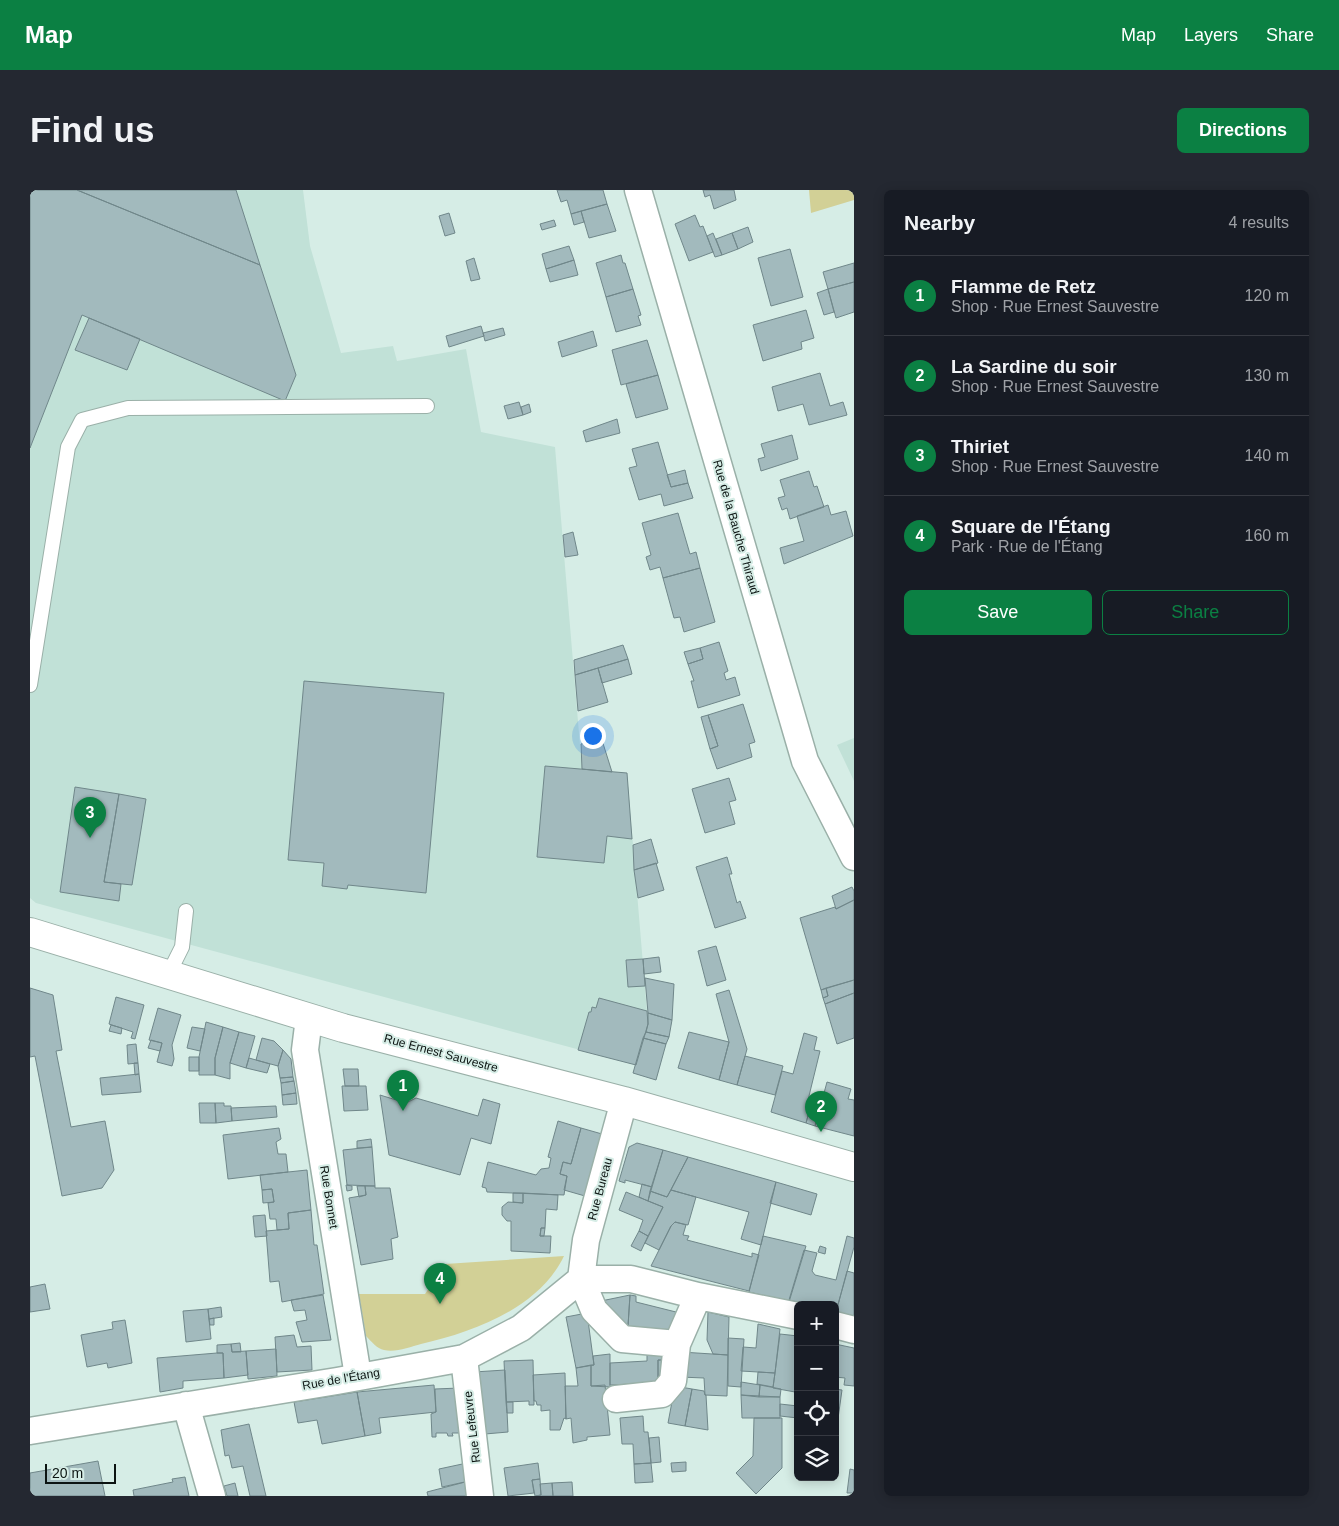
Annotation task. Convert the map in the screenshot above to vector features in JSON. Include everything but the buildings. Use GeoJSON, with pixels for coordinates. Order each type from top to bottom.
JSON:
{"type":"FeatureCollection","features":[{"type":"Feature","properties":{"kind":"main road","name":"Rue Ernest Sauvestre"},"geometry":{"type":"LineString","coordinates":[[30,932],[310,1018],[624,1101],[854,1167]]}},
{"type":"Feature","properties":{"kind":"street","name":"Rue de la Bauche Thiraud"},"geometry":{"type":"LineString","coordinates":[[638,190],[804,761],[854,857]]}},
{"type":"Feature","properties":{"kind":"street","name":"Rue Bonnet"},"geometry":{"type":"LineString","coordinates":[[310,1018],[305,1050],[358,1376]]}},
{"type":"Feature","properties":{"kind":"street","name":"Rue Bureau"},"geometry":{"type":"LineString","coordinates":[[581,1279],[586,1240],[624,1101]]}},
{"type":"Feature","properties":{"kind":"street","name":"Rue de l'Étang"},"geometry":{"type":"LineString","coordinates":[[30,1431],[337,1381],[464,1358],[521,1328],[581,1279]]}},
{"type":"Feature","properties":{"kind":"street"},"geometry":{"type":"LineString","coordinates":[[677,1344],[622,1338],[594,1310],[581,1279],[631,1279],[698,1296],[794,1315]]}},
{"type":"Feature","properties":{"kind":"street"},"geometry":{"type":"LineString","coordinates":[[616,1399],[662,1394],[673,1382],[677,1344],[698,1296]]}},
{"type":"Feature","properties":{"kind":"street"},"geometry":{"type":"LineString","coordinates":[[839,1326],[854,1330]]}},
{"type":"Feature","properties":{"kind":"street","name":"Rue Lefeuvre"},"geometry":{"type":"LineString","coordinates":[[464,1358],[480,1496]]}},
{"type":"Feature","properties":{"kind":"street"},"geometry":{"type":"LineString","coordinates":[[186,1405],[212,1496]]}},
{"type":"Feature","properties":{"kind":"lane"},"geometry":{"type":"LineString","coordinates":[[30,685],[68,447],[82,420],[128,408],[427,406]]}},
{"type":"Feature","properties":{"kind":"lane"},"geometry":{"type":"LineString","coordinates":[[168,975],[182,947],[186,911]]}},
{"type":"Feature","properties":{"kind":"shaded area"},"geometry":{"type":"Polygon","coordinates":[[[30,190],[303,190],[310,246],[341,353],[393,346],[397,361],[466,349],[481,432],[555,447],[582,769],[627,773],[648,1024],[636,1065],[36,903],[30,898],[30,190]]]}},
{"type":"Feature","properties":{"kind":"shaded area"},"geometry":{"type":"Polygon","coordinates":[[[809,190],[854,190],[854,200],[811,213],[809,190]]]}},
{"type":"Feature","properties":{"kind":"shaded area"},"geometry":{"type":"Polygon","coordinates":[[[854,738],[854,781],[837,745],[854,738]]]}},
{"type":"Feature","properties":{"kind":"shaded area"},"geometry":{"type":"Polygon","coordinates":[[[564,1256],[553,1274],[539,1290],[522,1304],[483,1325],[441,1339],[393,1351],[379,1348],[366,1336],[359,1294],[425,1294],[445,1264],[564,1256]]]}},
{"type":"Feature","properties":{"kind":"place","name":"Thiriet"},"geometry":{"type":"Point","coordinates":[90,838]}},
{"type":"Feature","properties":{"kind":"place","name":"Flamme de Retz"},"geometry":{"type":"Point","coordinates":[403,1111]}},
{"type":"Feature","properties":{"kind":"place","name":"La Sardine du soir"},"geometry":{"type":"Point","coordinates":[821,1132]}},
{"type":"Feature","properties":{"kind":"place","name":"Square de l'Étang"},"geometry":{"type":"Point","coordinates":[440,1304]}}]}
